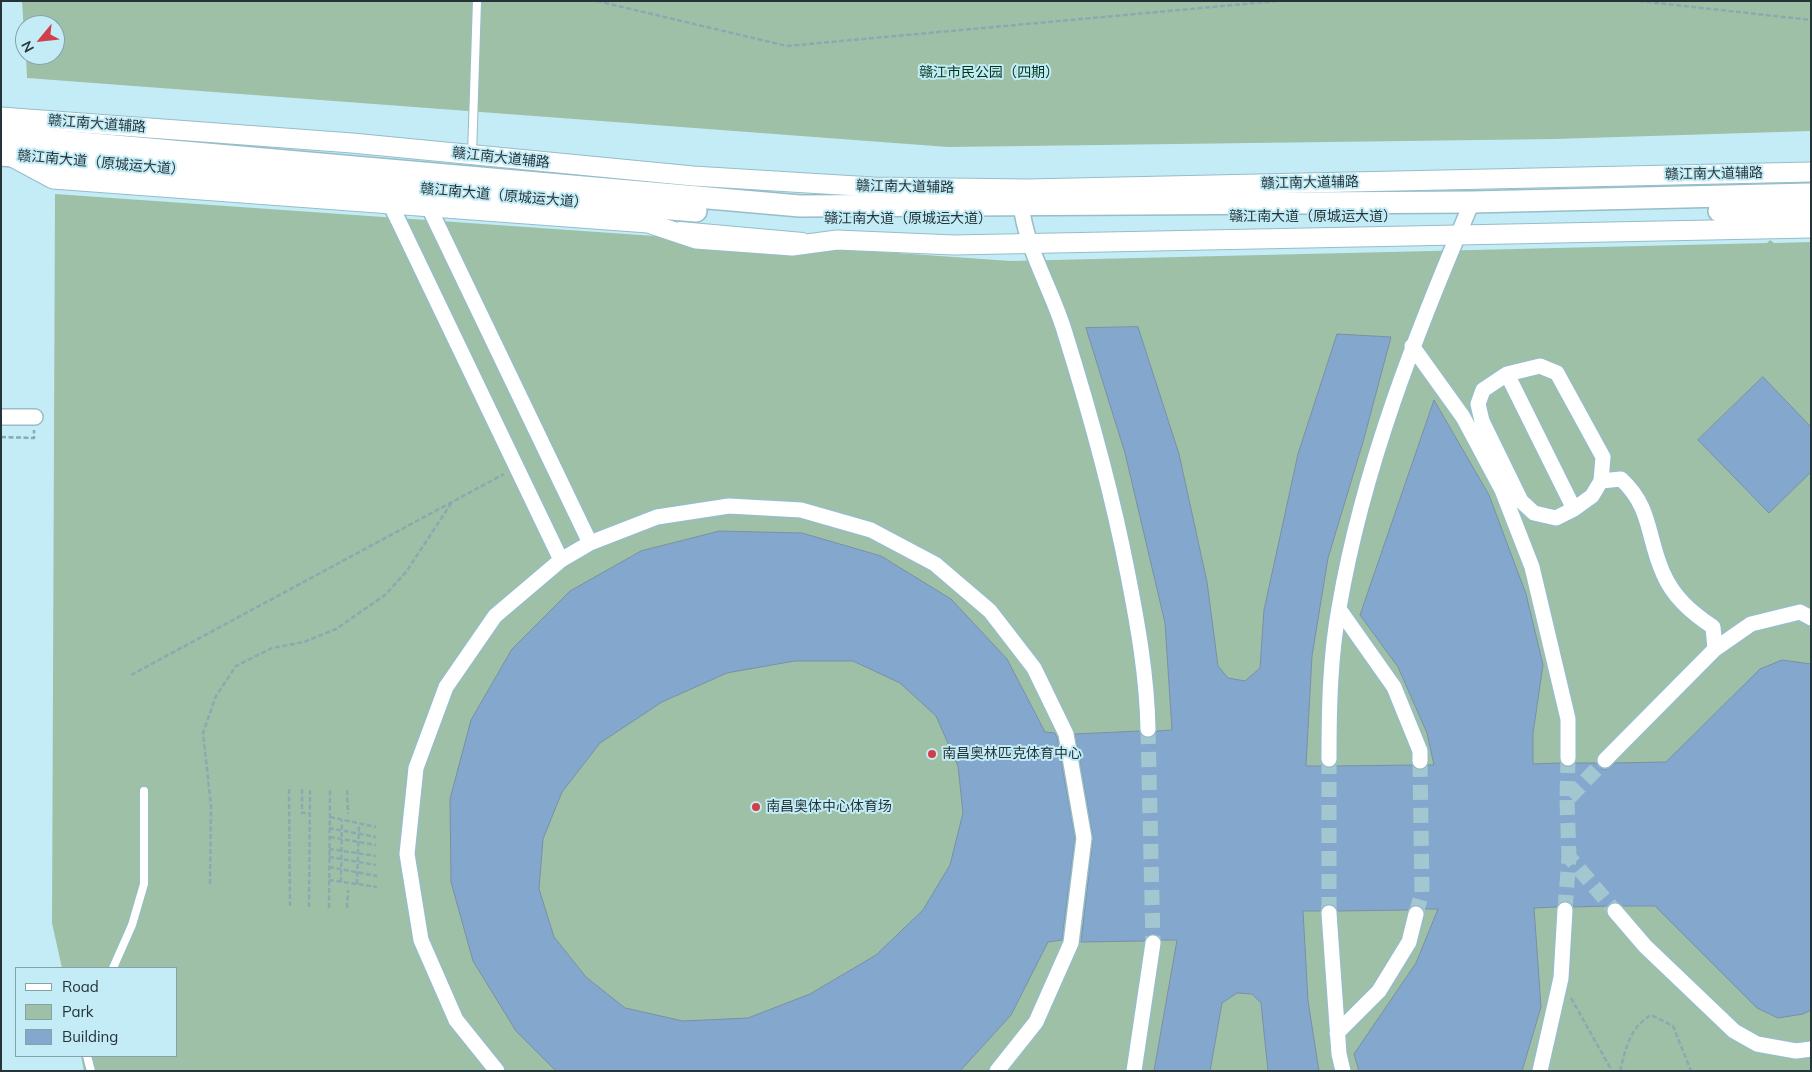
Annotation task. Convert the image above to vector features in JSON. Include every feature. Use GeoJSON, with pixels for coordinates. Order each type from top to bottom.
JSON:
{"type":"FeatureCollection","features":[{"type":"Feature","properties":{"kind":"main road","name":"赣江南大道（原城运大道）"},"geometry":{"type":"LineString","coordinates":[[5,146],[421,189],[800,206],[1022,211],[1811,209]]}},
{"type":"Feature","properties":{"kind":"main road","name":"赣江南大道（原城运大道）"},"geometry":{"type":"LineString","coordinates":[[1469,209],[1811,194]]}},
{"type":"Feature","properties":{"kind":"street","name":"赣江南大道辅路"},"geometry":{"type":"LineString","coordinates":[[1,117],[352,143],[693,176],[873,187],[990,189],[1811,172]]}},
{"type":"Feature","properties":{"kind":"street"},"geometry":{"type":"LineString","coordinates":[[5,146],[53,178],[382,186],[421,189],[648,223],[696,239],[792,246],[837,240],[954,245],[1811,228]]}},
{"type":"Feature","properties":{"kind":"street"},"geometry":{"type":"LineString","coordinates":[[382,186],[561,560]]}},
{"type":"Feature","properties":{"kind":"street"},"geometry":{"type":"LineString","coordinates":[[421,189],[590,543]]}},
{"type":"Feature","properties":{"kind":"street"},"geometry":{"type":"LineString","coordinates":[[1329,759],[1329,711],[1338,608],[1369,475],[1412,346],[1469,209]]}},
{"type":"Feature","properties":{"kind":"street"},"geometry":{"type":"LineString","coordinates":[[1022,211],[1023,229],[1059,312],[1092,420],[1115,508],[1140,638],[1148,729]]}},
{"type":"Feature","properties":{"kind":"street"},"geometry":{"type":"LineString","coordinates":[[1412,346],[1463,417],[1508,488],[1534,513],[1556,518],[1574,510],[1592,496],[1601,481],[1603,457],[1557,373],[1540,366],[1507,374],[1483,390],[1478,404],[1482,421],[1508,488],[1532,567],[1568,720],[1568,758]]}},
{"type":"Feature","properties":{"kind":"street"},"geometry":{"type":"LineString","coordinates":[[1507,374],[1574,510]]}},
{"type":"Feature","properties":{"kind":"street"},"geometry":{"type":"LineString","coordinates":[[1,417],[35,417]]}},
{"type":"Feature","properties":{"kind":"street"},"geometry":{"type":"LineString","coordinates":[[1463,417],[1482,421]]}},
{"type":"Feature","properties":{"kind":"street"},"geometry":{"type":"LineString","coordinates":[[1601,481],[1621,479],[1635,491],[1644,507],[1663,574],[1677,597],[1694,614],[1713,626],[1715,649]]}},
{"type":"Feature","properties":{"kind":"street"},"geometry":{"type":"LineString","coordinates":[[497,1071],[456,1020],[421,940],[408,854],[416,768],[446,687],[495,616],[561,560],[590,543],[666,515],[729,506],[801,510],[871,530],[935,564],[996,618],[1034,668],[1066,734],[1084,838],[1071,943],[1036,1022],[997,1071]]}},
{"type":"Feature","properties":{"kind":"street"},"geometry":{"type":"LineString","coordinates":[[1338,608],[1394,687],[1420,751],[1420,761]]}},
{"type":"Feature","properties":{"kind":"street"},"geometry":{"type":"LineString","coordinates":[[1605,760],[1715,649],[1751,624],[1800,612],[1811,618]]}},
{"type":"Feature","properties":{"kind":"street"},"geometry":{"type":"LineString","coordinates":[[1540,1071],[1561,978],[1565,910]]}},
{"type":"Feature","properties":{"kind":"street"},"geometry":{"type":"LineString","coordinates":[[1615,911],[1645,946],[1734,1031],[1757,1044],[1796,1051],[1811,1049]]}},
{"type":"Feature","properties":{"kind":"street"},"geometry":{"type":"LineString","coordinates":[[1329,913],[1337,1033],[1343,1071]]}},
{"type":"Feature","properties":{"kind":"street"},"geometry":{"type":"LineString","coordinates":[[1337,1033],[1379,991],[1409,942],[1416,914]]}},
{"type":"Feature","properties":{"kind":"street"},"geometry":{"type":"LineString","coordinates":[[1134,1071],[1153,942]]}},
{"type":"Feature","properties":{"kind":"lane"},"geometry":{"type":"LineString","coordinates":[[472,155],[477,1]]}},
{"type":"Feature","properties":{"kind":"lane"},"geometry":{"type":"LineString","coordinates":[[113,967],[132,925],[144,884],[144,790]]}},
{"type":"Feature","properties":{"kind":"lane"},"geometry":{"type":"LineString","coordinates":[[87,1057],[91,1071]]}},
{"type":"Feature","properties":{"kind":"path"},"geometry":{"type":"LineString","coordinates":[[597,1],[787,46],[1276,1]]}},
{"type":"Feature","properties":{"kind":"path"},"geometry":{"type":"LineString","coordinates":[[1639,1],[1811,20]]}},
{"type":"Feature","properties":{"kind":"path"},"geometry":{"type":"LineString","coordinates":[[131,675],[516,467]]}},
{"type":"Feature","properties":{"kind":"path"},"geometry":{"type":"LineString","coordinates":[[210,884],[211,806],[204,733],[216,696],[236,666],[272,648],[304,642],[336,629],[385,595],[406,572],[452,502]]}},
{"type":"Feature","properties":{"kind":"path"},"geometry":{"type":"LineString","coordinates":[[289,789],[290,906]]}},
{"type":"Feature","properties":{"kind":"path"},"geometry":{"type":"LineString","coordinates":[[302,789],[302,813],[310,813]]}},
{"type":"Feature","properties":{"kind":"path"},"geometry":{"type":"LineString","coordinates":[[308,907],[310,790]]}},
{"type":"Feature","properties":{"kind":"path"},"geometry":{"type":"LineString","coordinates":[[329,908],[330,790]]}},
{"type":"Feature","properties":{"kind":"path"},"geometry":{"type":"LineString","coordinates":[[347,790],[348,814]]}},
{"type":"Feature","properties":{"kind":"path"},"geometry":{"type":"LineString","coordinates":[[330,818],[376,827]]}},
{"type":"Feature","properties":{"kind":"path"},"geometry":{"type":"LineString","coordinates":[[342,821],[342,882]]}},
{"type":"Feature","properties":{"kind":"path"},"geometry":{"type":"LineString","coordinates":[[357,884],[359,824]]}},
{"type":"Feature","properties":{"kind":"path"},"geometry":{"type":"LineString","coordinates":[[330,828],[376,837]]}},
{"type":"Feature","properties":{"kind":"path"},"geometry":{"type":"LineString","coordinates":[[330,837],[376,845]]}},
{"type":"Feature","properties":{"kind":"path"},"geometry":{"type":"LineString","coordinates":[[329,848],[376,856]]}},
{"type":"Feature","properties":{"kind":"path"},"geometry":{"type":"LineString","coordinates":[[329,857],[376,865]]}},
{"type":"Feature","properties":{"kind":"path"},"geometry":{"type":"LineString","coordinates":[[329,867],[376,876]]}},
{"type":"Feature","properties":{"kind":"path"},"geometry":{"type":"LineString","coordinates":[[329,880],[377,887]]}},
{"type":"Feature","properties":{"kind":"path"},"geometry":{"type":"LineString","coordinates":[[348,890],[348,908]]}},
{"type":"Feature","properties":{"kind":"path"},"geometry":{"type":"LineString","coordinates":[[1561,978],[1612,1071]]}},
{"type":"Feature","properties":{"kind":"path"},"geometry":{"type":"LineString","coordinates":[[1620,1071],[1626,1049],[1638,1023],[1651,1015],[1672,1026],[1691,1071]]}},
{"type":"Feature","properties":{"kind":"green space","name":"赣江市民公园（四期）"},"geometry":{"type":"Polygon","coordinates":[[[22,1],[1811,1],[1811,131],[1555,139],[948,147],[27,78],[26,65],[65,65],[65,15],[23,15],[22,1]]]}},
{"type":"Feature","properties":{"kind":"green space","name":"南昌奥林匹克体育中心"},"geometry":{"type":"Polygon","coordinates":[[[55,194],[1011,261],[1767,243],[1770,240],[1774,243],[1811,242],[1811,1071],[84,1071],[81,1057],[178,1057],[178,967],[62,967],[52,923],[55,194]]]}},
{"type":"Feature","properties":{"kind":"building"},"geometry":{"type":"Polygon","coordinates":[[[1138,327],[1179,454],[1207,582],[1218,666],[1228,678],[1245,681],[1260,668],[1264,610],[1298,454],[1337,334],[1391,337],[1363,442],[1328,558],[1312,656],[1306,766],[1329,768],[1335,766],[1412,765],[1420,770],[1428,765],[1434,765],[1427,733],[1398,667],[1360,615],[1434,400],[1489,495],[1526,594],[1543,665],[1533,733],[1533,764],[1560,763],[1568,767],[1576,763],[1596,763],[1602,769],[1607,769],[1615,763],[1666,762],[1760,669],[1782,660],[1811,664],[1811,1010],[1803,1014],[1778,1018],[1757,1008],[1655,906],[1623,906],[1614,902],[1607,906],[1574,907],[1571,902],[1565,901],[1560,902],[1556,907],[1534,908],[1541,1007],[1522,1071],[1359,1071],[1354,1054],[1416,963],[1438,909],[1424,909],[1418,905],[1413,905],[1408,910],[1338,911],[1334,905],[1328,904],[1320,911],[1303,911],[1308,1001],[1319,1071],[1268,1071],[1261,1003],[1252,994],[1237,993],[1222,1003],[1210,1071],[1154,1071],[1177,940],[1162,940],[1154,934],[1149,935],[1144,941],[1081,942],[1093,837],[1075,734],[1139,731],[1143,737],[1148,738],[1153,737],[1157,731],[1172,730],[1165,623],[1125,453],[1086,328],[1138,327]]]}},
{"type":"Feature","properties":{"kind":"building"},"geometry":{"type":"Polygon","coordinates":[[[1763,377],[1811,427],[1811,472],[1769,513],[1698,440],[1763,377]]]}},
{"type":"Feature","properties":{"kind":"building"},"geometry":{"type":"Polygon","coordinates":[[[720,531],[802,533],[881,556],[951,599],[1007,659],[1045,732],[1055,733],[1075,838],[1062,940],[1048,942],[1011,1015],[960,1071],[556,1071],[516,1031],[473,961],[451,882],[450,799],[471,720],[512,649],[570,591],[641,551],[720,531]],[[795,661],[727,673],[662,702],[600,743],[562,792],[543,839],[539,889],[554,937],[586,977],[625,1008],[683,1021],[748,1018],[810,994],[876,955],[923,910],[950,865],[963,813],[958,766],[936,716],[900,683],[853,661],[795,661]]]}},
{"type":"Feature","properties":{"kind":"tunnel"},"geometry":{"type":"LineString","coordinates":[[1148,729],[1153,943]]}},
{"type":"Feature","properties":{"kind":"tunnel"},"geometry":{"type":"LineString","coordinates":[[1568,758],[1567,800],[1605,760]]}},
{"type":"Feature","properties":{"kind":"tunnel"},"geometry":{"type":"LineString","coordinates":[[1329,759],[1329,913]]}},
{"type":"Feature","properties":{"kind":"tunnel"},"geometry":{"type":"LineString","coordinates":[[1416,914],[1422,892],[1420,761]]}},
{"type":"Feature","properties":{"kind":"tunnel"},"geometry":{"type":"LineString","coordinates":[[1567,800],[1569,857]]}},
{"type":"Feature","properties":{"kind":"tunnel"},"geometry":{"type":"LineString","coordinates":[[1565,910],[1569,857],[1615,911]]}},
{"type":"Feature","properties":{"kind":"place","name":"南昌奥林匹克体育中心"},"geometry":{"type":"Point","coordinates":[932,754]}},
{"type":"Feature","properties":{"kind":"place","name":"南昌奥体中心体育场"},"geometry":{"type":"Point","coordinates":[756,807]}}]}
